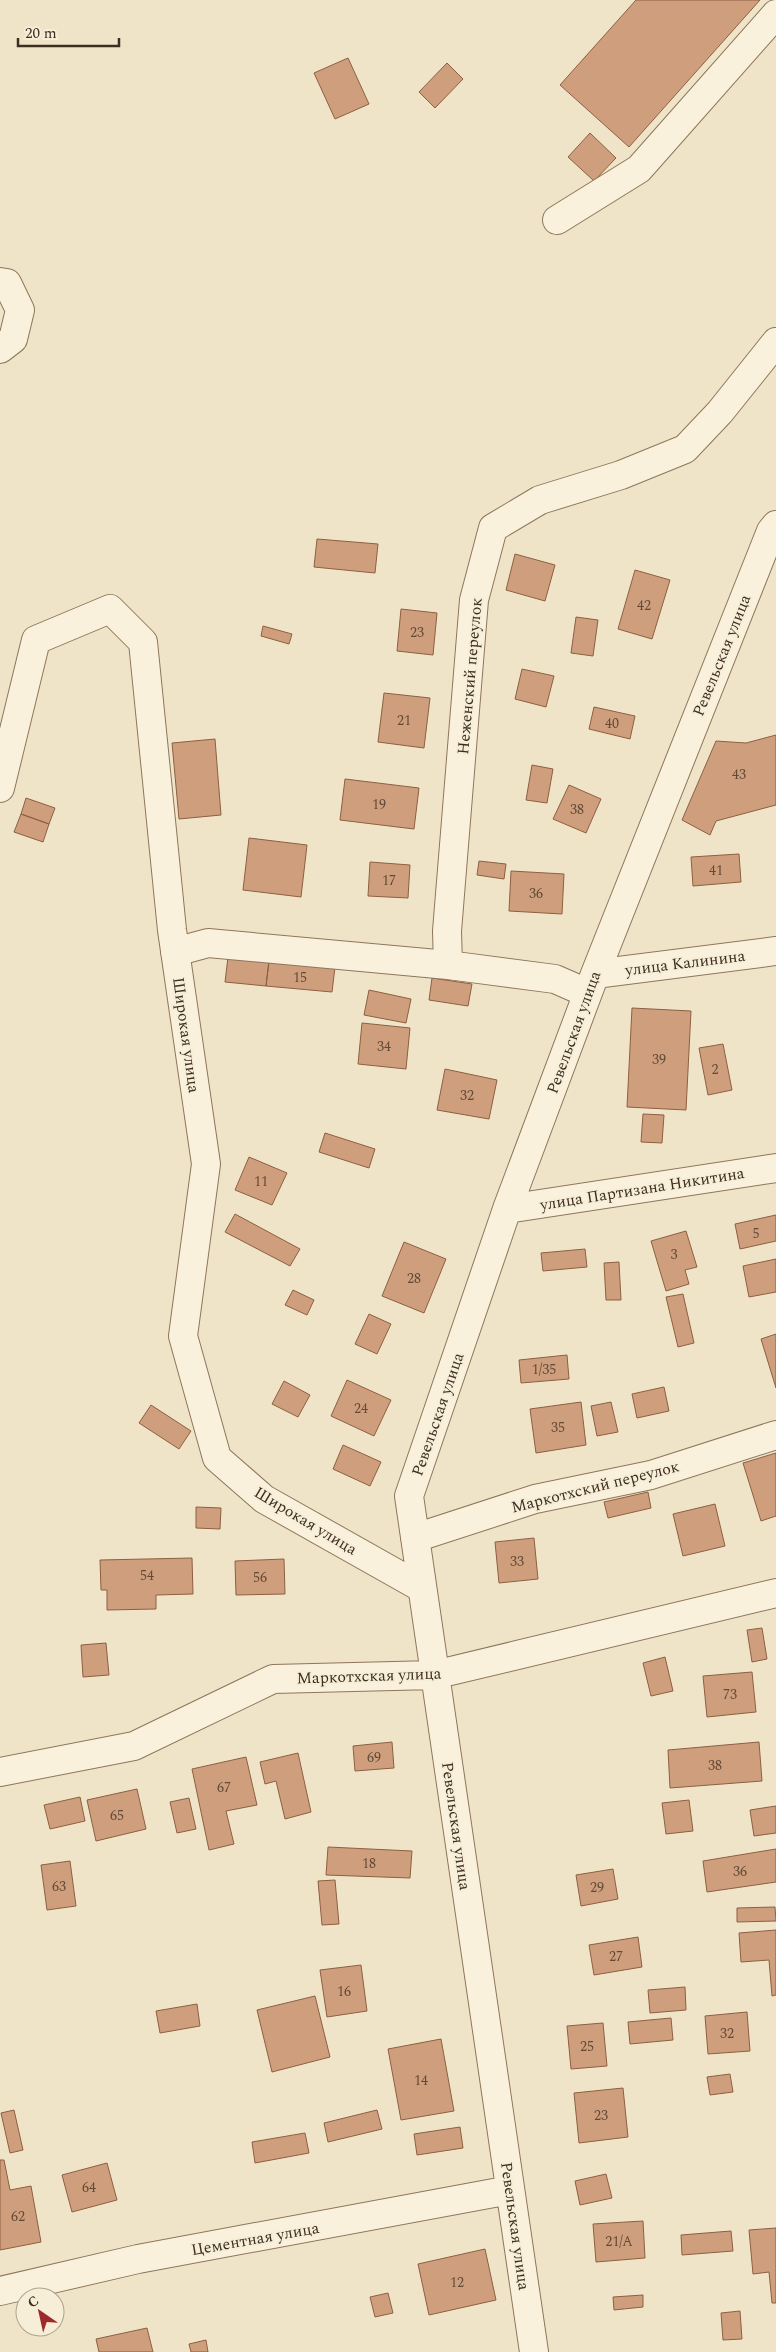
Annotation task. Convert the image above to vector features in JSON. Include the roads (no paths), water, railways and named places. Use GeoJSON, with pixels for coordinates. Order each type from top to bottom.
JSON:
{"type":"FeatureCollection","features":[{"type":"Feature","properties":{"kind":"street"},"geometry":{"type":"LineString","coordinates":[[557,220],[639,169],[776,14]]}},
{"type":"Feature","properties":{"kind":"street"},"geometry":{"type":"LineString","coordinates":[[0,282],[7,283],[20,310],[13,339],[0,349]]}},
{"type":"Feature","properties":{"kind":"street","name":"Неженский переулок"},"geometry":{"type":"LineString","coordinates":[[448,965],[447,931],[474,600],[493,528],[540,500],[621,474],[685,449],[720,412],[776,342]]}},
{"type":"Feature","properties":{"kind":"street","name":"Ревельская улица"},"geometry":{"type":"LineString","coordinates":[[534,2352],[409,1496],[507,1208],[591,983],[767,540],[776,525]]}},
{"type":"Feature","properties":{"kind":"street","name":"Широкая улица"},"geometry":{"type":"LineString","coordinates":[[0,788],[36,640],[110,609],[143,642],[176,952],[206,1164],[183,1336],[217,1458],[264,1499],[422,1588]]}},
{"type":"Feature","properties":{"kind":"street"},"geometry":{"type":"LineString","coordinates":[[176,952],[208,943],[448,965],[591,983]]}},
{"type":"Feature","properties":{"kind":"street","name":"улица Калинина"},"geometry":{"type":"LineString","coordinates":[[591,983],[776,950]]}},
{"type":"Feature","properties":{"kind":"street","name":"улица Партизана Никитина"},"geometry":{"type":"LineString","coordinates":[[507,1208],[776,1168]]}},
{"type":"Feature","properties":{"kind":"street","name":"Маркотхский переулок"},"geometry":{"type":"LineString","coordinates":[[415,1538],[535,1500],[651,1475],[776,1435]]}},
{"type":"Feature","properties":{"kind":"street","name":"Маркотхская улица"},"geometry":{"type":"LineString","coordinates":[[0,1772],[134,1746],[273,1679],[434,1675],[776,1593]]}},
{"type":"Feature","properties":{"kind":"street","name":"Цементная улица"},"geometry":{"type":"LineString","coordinates":[[0,2291],[138,2259],[510,2190]]}}]}
